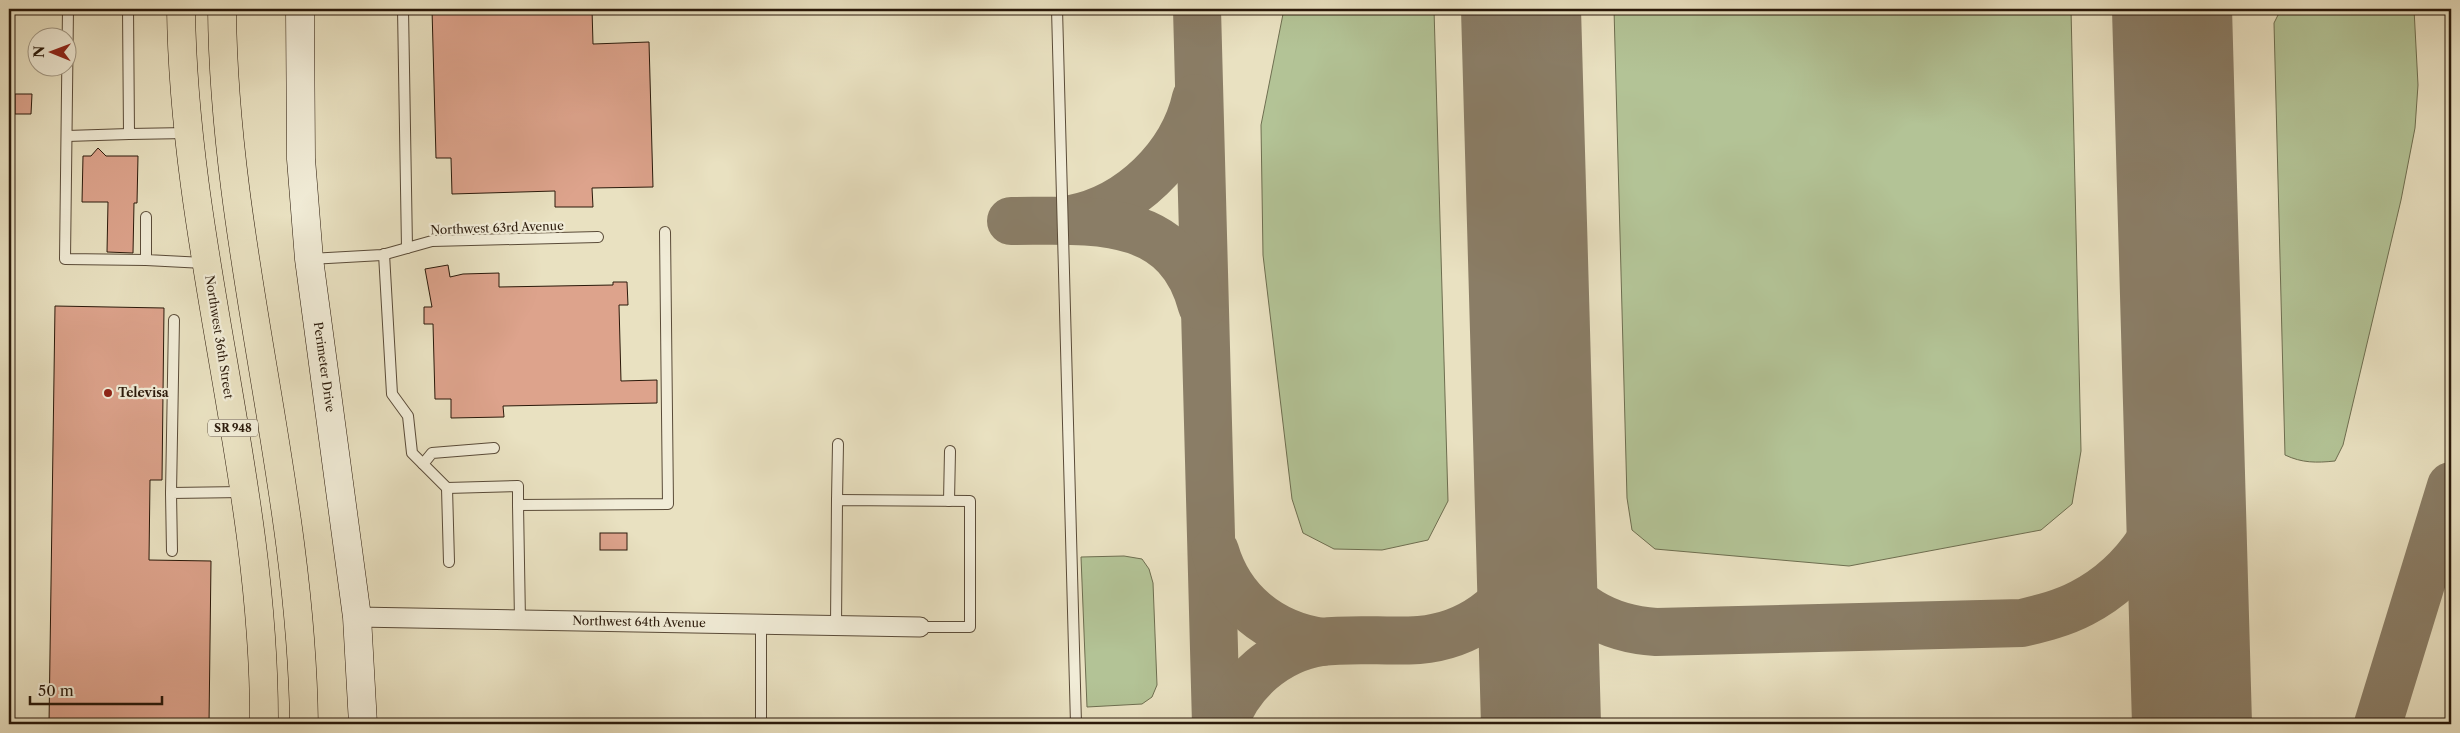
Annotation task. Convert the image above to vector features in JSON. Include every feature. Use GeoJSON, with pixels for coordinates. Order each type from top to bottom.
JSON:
{"type":"FeatureCollection","features":[{"type":"Feature","properties":{"kind":"main road","name":"Northwest 36th Street"},"geometry":{"type":"LineString","coordinates":[[181,9],[182,55],[189,133],[244,492],[260,627],[264,724]]}},
{"type":"Feature","properties":{"kind":"main road","name":"SR 948"},"geometry":{"type":"LineString","coordinates":[[222,9],[227,127],[290,538],[301,644],[304,724]]}},
{"type":"Feature","properties":{"kind":"main road"},"geometry":{"type":"LineString","coordinates":[[189,133],[227,127]]}},
{"type":"Feature","properties":{"kind":"street","name":"Perimeter Drive"},"geometry":{"type":"LineString","coordinates":[[300,9],[300,159],[309,259],[358,616],[363,724]]}},
{"type":"Feature","properties":{"kind":"street","name":"Northwest 64th Avenue"},"geometry":{"type":"LineString","coordinates":[[358,616],[920,627]]}},
{"type":"Feature","properties":{"kind":"lane"},"geometry":{"type":"LineString","coordinates":[[68,9],[65,259],[208,263]]}},
{"type":"Feature","properties":{"kind":"lane"},"geometry":{"type":"LineString","coordinates":[[128,9],[129,134]]}},
{"type":"Feature","properties":{"kind":"lane"},"geometry":{"type":"LineString","coordinates":[[403,9],[407,248]]}},
{"type":"Feature","properties":{"kind":"lane"},"geometry":{"type":"LineString","coordinates":[[1057,9],[1076,724]]}},
{"type":"Feature","properties":{"kind":"lane"},"geometry":{"type":"LineString","coordinates":[[67,136],[189,133]]}},
{"type":"Feature","properties":{"kind":"lane"},"geometry":{"type":"LineString","coordinates":[[146,217],[146,260]]}},
{"type":"Feature","properties":{"kind":"lane"},"geometry":{"type":"LineString","coordinates":[[518,505],[668,504],[665,232]]}},
{"type":"Feature","properties":{"kind":"lane","name":"Northwest 63rd Avenue"},"geometry":{"type":"LineString","coordinates":[[309,259],[384,254],[432,241],[598,237]]}},
{"type":"Feature","properties":{"kind":"lane"},"geometry":{"type":"LineString","coordinates":[[384,254],[392,394],[408,416],[412,453],[447,488],[449,562]]}},
{"type":"Feature","properties":{"kind":"lane"},"geometry":{"type":"LineString","coordinates":[[172,551],[171,493],[174,320]]}},
{"type":"Feature","properties":{"kind":"lane"},"geometry":{"type":"LineString","coordinates":[[836,626],[838,444]]}},
{"type":"Feature","properties":{"kind":"lane"},"geometry":{"type":"LineString","coordinates":[[423,464],[432,453],[494,448]]}},
{"type":"Feature","properties":{"kind":"lane"},"geometry":{"type":"LineString","coordinates":[[949,501],[950,451]]}},
{"type":"Feature","properties":{"kind":"lane"},"geometry":{"type":"LineString","coordinates":[[447,488],[518,486],[520,620]]}},
{"type":"Feature","properties":{"kind":"lane"},"geometry":{"type":"LineString","coordinates":[[171,493],[244,492]]}},
{"type":"Feature","properties":{"kind":"lane"},"geometry":{"type":"LineString","coordinates":[[837,500],[970,501],[970,627],[920,627]]}},
{"type":"Feature","properties":{"kind":"lane"},"geometry":{"type":"LineString","coordinates":[[760,624],[760,724]]}},
{"type":"Feature","properties":{"kind":"green space"},"geometry":{"type":"Polygon","coordinates":[[[1284,9],[1434,9],[1448,501],[1428,540],[1382,550],[1334,549],[1303,533],[1292,499],[1263,255],[1261,125],[1284,9]]]}},
{"type":"Feature","properties":{"kind":"green space"},"geometry":{"type":"Polygon","coordinates":[[[1614,9],[2071,9],[2081,451],[2072,504],[2041,530],[1849,566],[1655,549],[1632,530],[1627,498],[1614,9]]]}},
{"type":"Feature","properties":{"kind":"green space"},"geometry":{"type":"Polygon","coordinates":[[[2294,9],[2414,9],[2418,85],[2415,128],[2401,200],[2343,445],[2335,461],[2328,462],[2303,461],[2285,455],[2274,23],[2280,11],[2294,9]]]}},
{"type":"Feature","properties":{"kind":"green space"},"geometry":{"type":"Polygon","coordinates":[[[1124,556],[1142,559],[1149,569],[1153,583],[1157,685],[1152,697],[1142,704],[1087,707],[1081,557],[1124,556]]]}},
{"type":"Feature","properties":{"kind":"building"},"geometry":{"type":"Polygon","coordinates":[[[432,9],[592,9],[593,44],[649,42],[653,187],[592,188],[593,207],[555,207],[555,191],[452,194],[451,158],[436,158],[432,9]]]}},
{"type":"Feature","properties":{"kind":"building"},"geometry":{"type":"Polygon","coordinates":[[[15,94],[32,94],[31,114],[15,114],[15,94]]]}},
{"type":"Feature","properties":{"kind":"building"},"geometry":{"type":"Polygon","coordinates":[[[98,148],[106,156],[138,156],[137,203],[134,203],[133,253],[107,252],[108,202],[82,202],[83,156],[91,156],[98,148]]]}},
{"type":"Feature","properties":{"kind":"building"},"geometry":{"type":"Polygon","coordinates":[[[448,265],[450,277],[463,274],[499,273],[499,287],[613,285],[613,282],[627,282],[628,305],[619,305],[621,381],[657,380],[657,403],[503,406],[504,417],[451,418],[451,399],[435,399],[433,324],[424,324],[424,307],[432,307],[425,269],[448,265]]]}},
{"type":"Feature","properties":{"kind":"building"},"geometry":{"type":"Polygon","coordinates":[[[55,306],[164,308],[162,480],[150,480],[149,560],[211,561],[209,724],[49,724],[55,306]]]}},
{"type":"Feature","properties":{"kind":"building"},"geometry":{"type":"Polygon","coordinates":[[[600,533],[627,533],[627,550],[600,550],[600,533]]]}},
{"type":"Feature","properties":{"kind":"taxiway"},"geometry":{"type":"LineString","coordinates":[[1197,9],[1216,724]]}},
{"type":"Feature","properties":{"kind":"taxiway"},"geometry":{"type":"LineString","coordinates":[[1071,219],[1093,213],[1114,204],[1151,177],[1179,140],[1189,120],[1196,98]]}},
{"type":"Feature","properties":{"kind":"taxiway"},"geometry":{"type":"LineString","coordinates":[[1011,221],[1099,223],[1126,228],[1151,237],[1172,252],[1190,275],[1202,306]]}},
{"type":"Feature","properties":{"kind":"taxiway"},"geometry":{"type":"LineString","coordinates":[[1535,504],[1539,533],[1546,561],[1554,577],[1565,591],[1590,613],[1622,626],[1639,630],[1656,632],[2022,623],[2038,619],[2075,607],[2119,577],[2135,561],[2161,523],[2170,502],[2180,457],[2182,413],[2181,340]]}},
{"type":"Feature","properties":{"kind":"taxiway"},"geometry":{"type":"LineString","coordinates":[[2378,724],[2451,486]]}},
{"type":"Feature","properties":{"kind":"taxiway"},"geometry":{"type":"LineString","coordinates":[[1224,724],[1239,694],[1249,681],[1274,660],[1289,652],[1321,642],[1345,640],[1419,640],[1437,637],[1454,632],[1485,616],[1510,593],[1527,562],[1532,540],[1534,517]]}},
{"type":"Feature","properties":{"kind":"taxiway"},"geometry":{"type":"LineString","coordinates":[[1215,551],[1231,586],[1255,613],[1285,632],[1322,642]]}},
{"type":"Feature","properties":{"kind":"runway"},"geometry":{"type":"LineString","coordinates":[[1521,9],[1541,724]]}},
{"type":"Feature","properties":{"kind":"runway"},"geometry":{"type":"LineString","coordinates":[[2172,9],[2192,724]]}},
{"type":"Feature","properties":{"kind":"place","name":"Televisa"},"geometry":{"type":"Point","coordinates":[108,393]}}]}
